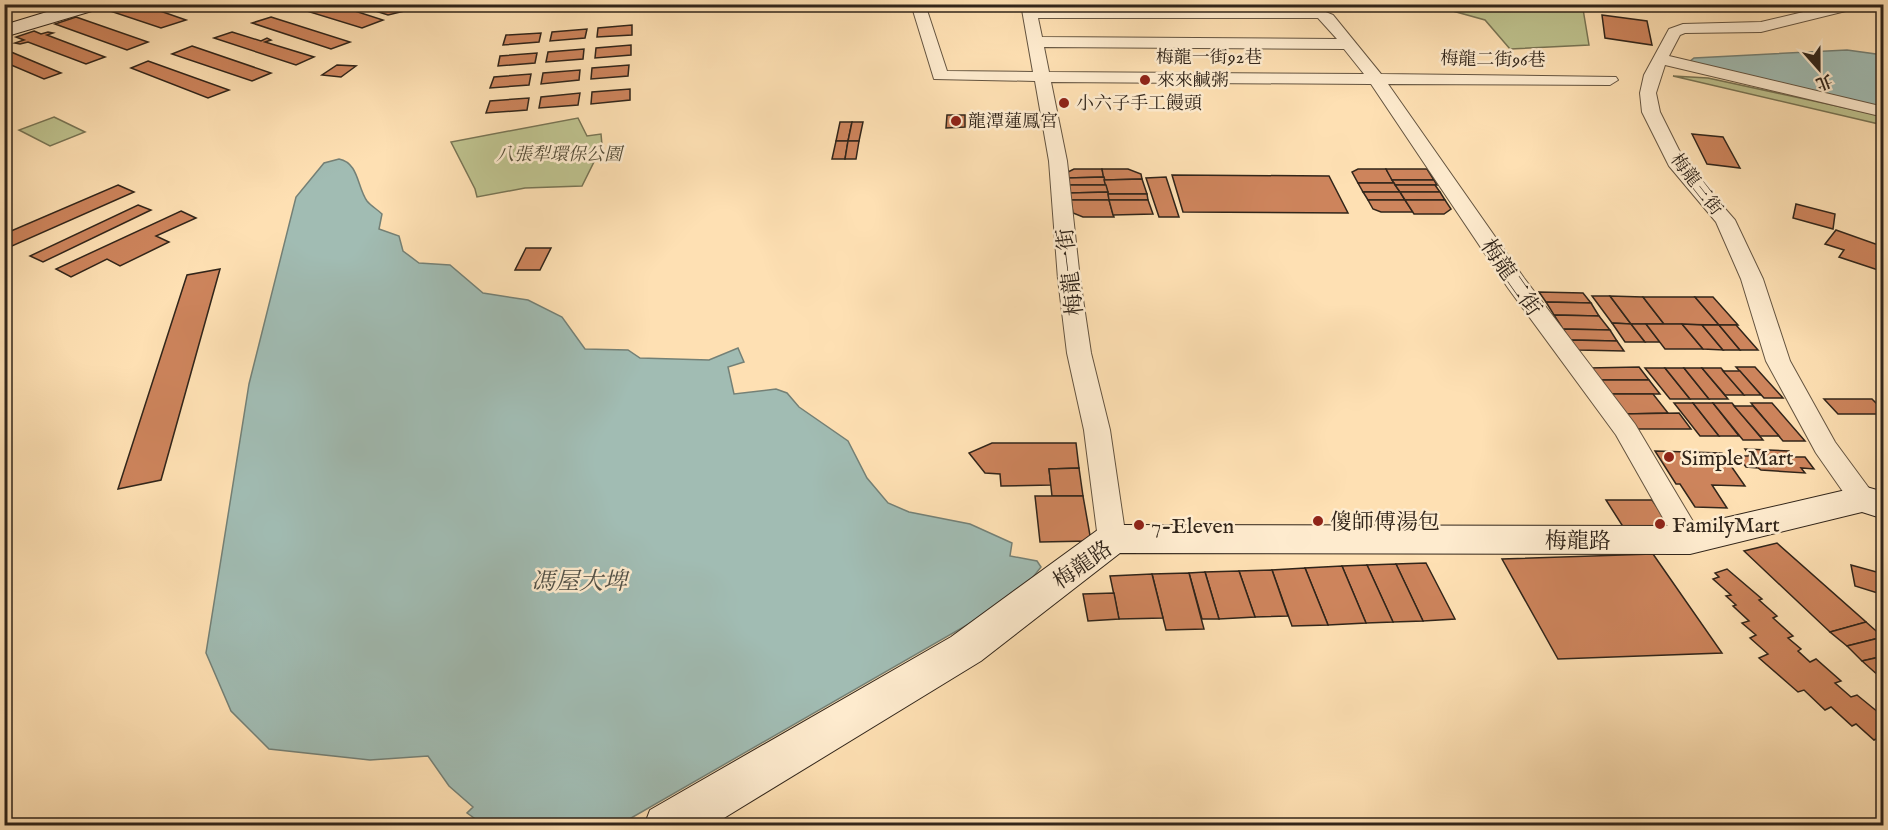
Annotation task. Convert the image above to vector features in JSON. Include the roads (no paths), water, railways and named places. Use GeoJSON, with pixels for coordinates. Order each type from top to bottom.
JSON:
{"type":"FeatureCollection","features":[{"type":"Feature","properties":{"kind":"street"},"geometry":{"type":"LineString","coordinates":[[4,31],[95,4]]}},
{"type":"Feature","properties":{"kind":"street","name":"梅龍一街92巷"},"geometry":{"type":"LineString","coordinates":[[918,4],[940,76],[1375,77]]}},
{"type":"Feature","properties":{"kind":"street","name":"梅龍三街"},"geometry":{"type":"LineString","coordinates":[[1857,4],[1761,27],[1683,28],[1674,32],[1652,75],[1648,93],[1651,112],[1678,166],[1725,220],[1752,279],[1778,361],[1825,447],[1873,503]]}},
{"type":"Feature","properties":{"kind":"street","name":"梅龍二街"},"geometry":{"type":"LineString","coordinates":[[1029,9],[1321,14],[1329,18],[1375,77],[1516,283],[1626,430],[1690,540]]}},
{"type":"Feature","properties":{"kind":"street","name":"梅龍一街"},"geometry":{"type":"LineString","coordinates":[[1029,9],[1058,161],[1079,353],[1096,430],[1112,539]]}},
{"type":"Feature","properties":{"kind":"street"},"geometry":{"type":"LineString","coordinates":[[1036,42],[1349,44]]}},
{"type":"Feature","properties":{"kind":"street"},"geometry":{"type":"LineString","coordinates":[[1660,59],[1884,112]]}},
{"type":"Feature","properties":{"kind":"street","name":"梅龍二街96巷"},"geometry":{"type":"LineString","coordinates":[[1375,77],[1610,80]]}},
{"type":"Feature","properties":{"kind":"street","name":"梅龍路"},"geometry":{"type":"LineString","coordinates":[[668,825],[966,649],[1112,539],[1690,540],[1873,503]]}},
{"type":"Feature","properties":{"kind":"water"},"geometry":{"type":"Polygon","coordinates":[[[1847,50],[1883,55],[1883,108],[1689,62],[1694,58],[1847,50]]]}},
{"type":"Feature","properties":{"kind":"water","name":"馮屋大埤"},"geometry":{"type":"Polygon","coordinates":[[[339,159],[346,161],[354,170],[367,201],[382,214],[379,229],[399,236],[403,251],[419,263],[450,265],[483,293],[528,300],[562,317],[585,349],[628,350],[640,358],[709,360],[738,348],[744,362],[728,367],[734,394],[776,389],[787,393],[799,407],[848,441],[867,478],[888,503],[909,512],[970,524],[1012,543],[1010,556],[1037,561],[1041,567],[1019,595],[619,825],[484,825],[467,813],[473,807],[449,786],[428,756],[370,760],[269,749],[231,711],[206,653],[249,384],[296,197],[324,163],[339,159]]]}},
{"type":"Feature","properties":{"kind":"place","name":"來來鹹粥"},"geometry":{"type":"Point","coordinates":[1145,80]}},
{"type":"Feature","properties":{"kind":"place","name":"小六子手工饅頭"},"geometry":{"type":"Point","coordinates":[1064,103]}},
{"type":"Feature","properties":{"kind":"place","name":"龍潭蓮鳳宮"},"geometry":{"type":"Point","coordinates":[956,121]}},
{"type":"Feature","properties":{"kind":"place","name":"Simple Mart"},"geometry":{"type":"Point","coordinates":[1669,457]}},
{"type":"Feature","properties":{"kind":"place","name":"傻師傅湯包"},"geometry":{"type":"Point","coordinates":[1318,521]}},
{"type":"Feature","properties":{"kind":"place","name":"FamilyMart"},"geometry":{"type":"Point","coordinates":[1660,524]}},
{"type":"Feature","properties":{"kind":"place","name":"7-Eleven"},"geometry":{"type":"Point","coordinates":[1139,525]}},
{"type":"Feature","properties":{"kind":"park label","name":"八張犁環保公園"},"geometry":{"type":"Point","coordinates":[559,154]}}]}
